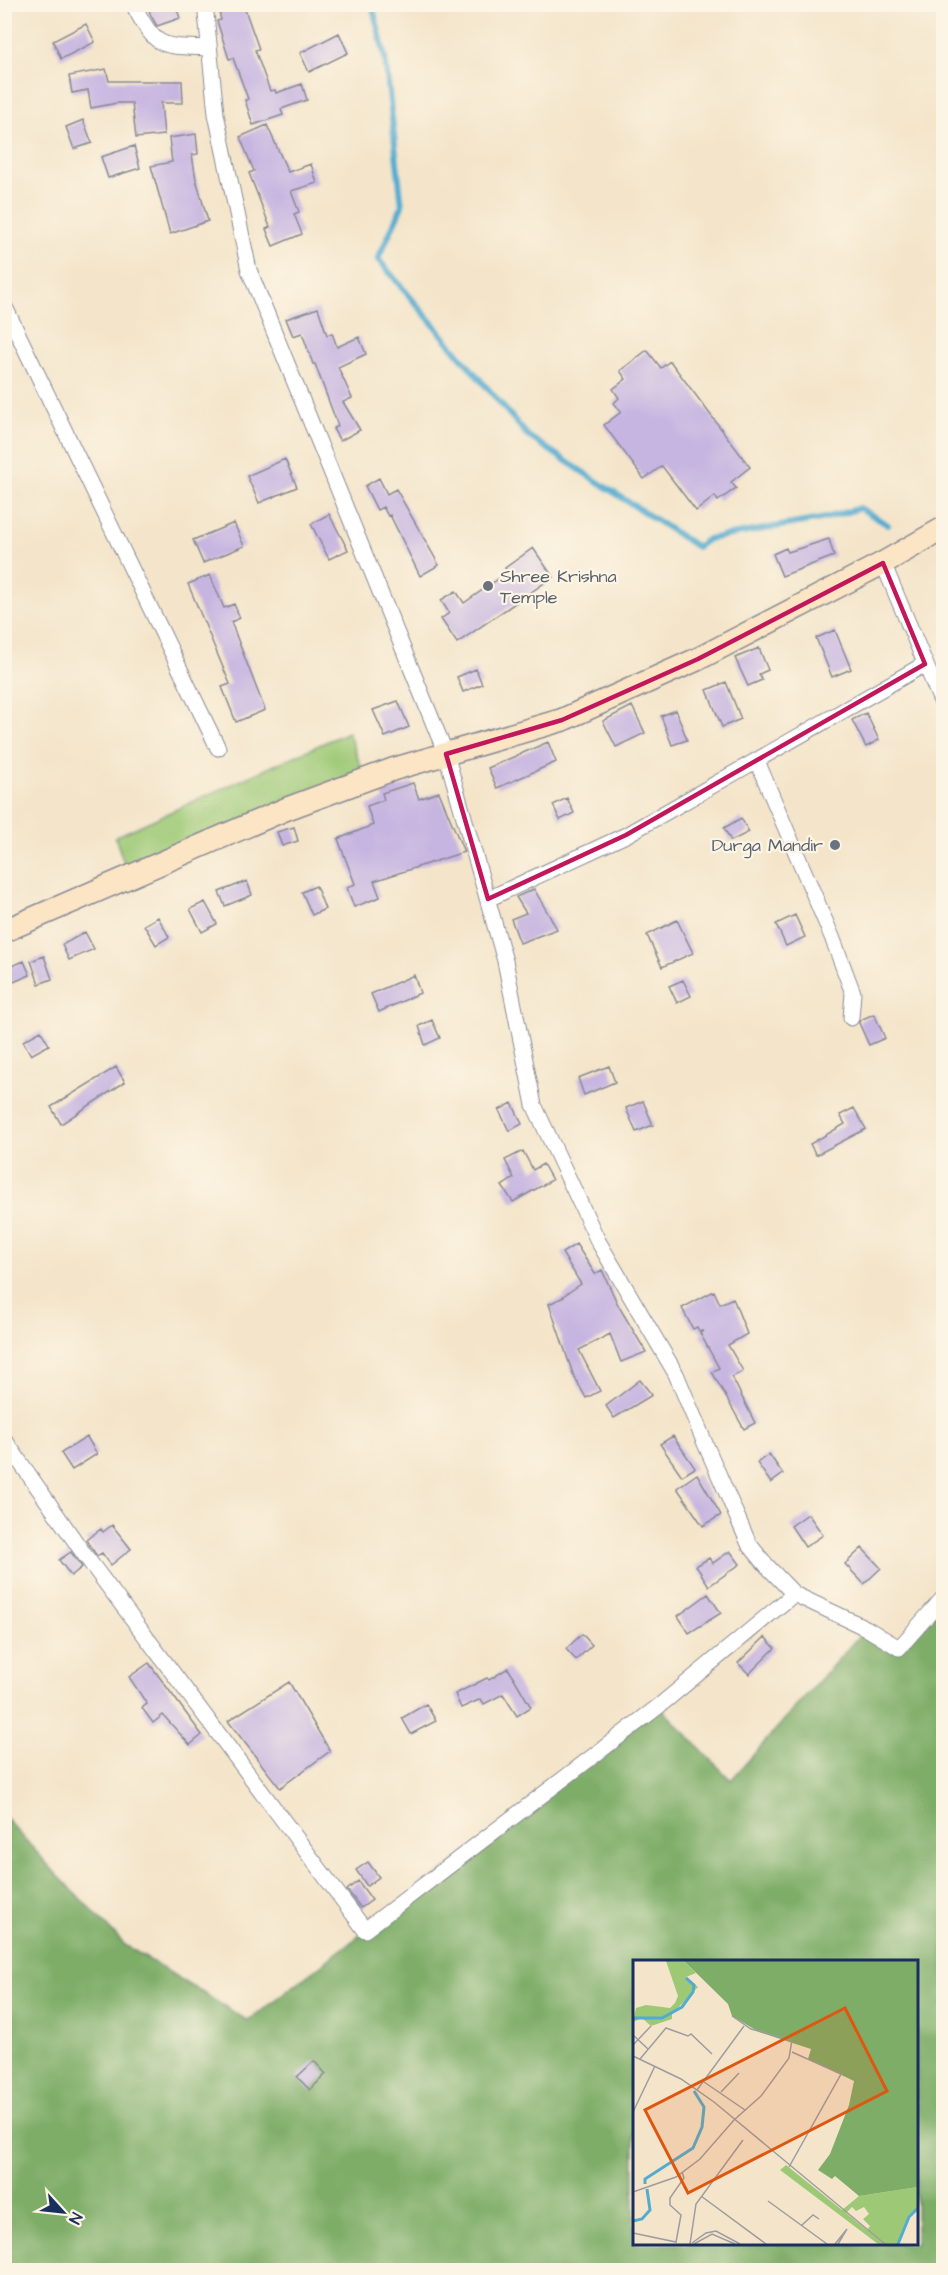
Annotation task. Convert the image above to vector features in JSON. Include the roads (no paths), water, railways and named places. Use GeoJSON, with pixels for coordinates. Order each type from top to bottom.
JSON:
{"type":"FeatureCollection","features":[{"type":"Feature","properties":{"kind":"main road"},"geometry":{"type":"LineString","coordinates":[[4,931],[286,809],[394,769],[562,720],[698,659],[883,563],[944,528]]}},
{"type":"Feature","properties":{"kind":"street"},"geometry":{"type":"LineString","coordinates":[[133,4],[149,33],[167,46],[209,48]]}},
{"type":"Feature","properties":{"kind":"street"},"geometry":{"type":"LineString","coordinates":[[205,4],[216,114],[249,270],[446,754],[505,961],[534,1105],[598,1241],[676,1374],[749,1544],[767,1566],[794,1594],[866,1628],[899,1648],[944,1597]]}},
{"type":"Feature","properties":{"kind":"street"},"geometry":{"type":"LineString","coordinates":[[4,305],[218,748]]}},
{"type":"Feature","properties":{"kind":"street"},"geometry":{"type":"LineString","coordinates":[[883,563],[944,708]]}},
{"type":"Feature","properties":{"kind":"street"},"geometry":{"type":"LineString","coordinates":[[488,899],[626,835],[925,664]]}},
{"type":"Feature","properties":{"kind":"street"},"geometry":{"type":"LineString","coordinates":[[757,761],[824,914],[853,993],[851,1018]]}},
{"type":"Feature","properties":{"kind":"street"},"geometry":{"type":"LineString","coordinates":[[4,1439],[84,1554],[365,1930],[659,1706],[794,1594]]}},
{"type":"Feature","properties":{"kind":"waterway"},"geometry":{"type":"LineString","coordinates":[[372,4],[385,57],[402,206],[378,259],[528,436],[697,547],[708,539],[826,518],[860,508],[888,525]]}},
{"type":"Feature","properties":{"kind":"place","name":"Shree Krishna Temple"},"geometry":{"type":"Point","coordinates":[488,586]}},
{"type":"Feature","properties":{"kind":"place","name":"Durga Mandir"},"geometry":{"type":"Point","coordinates":[835,845]}}]}
